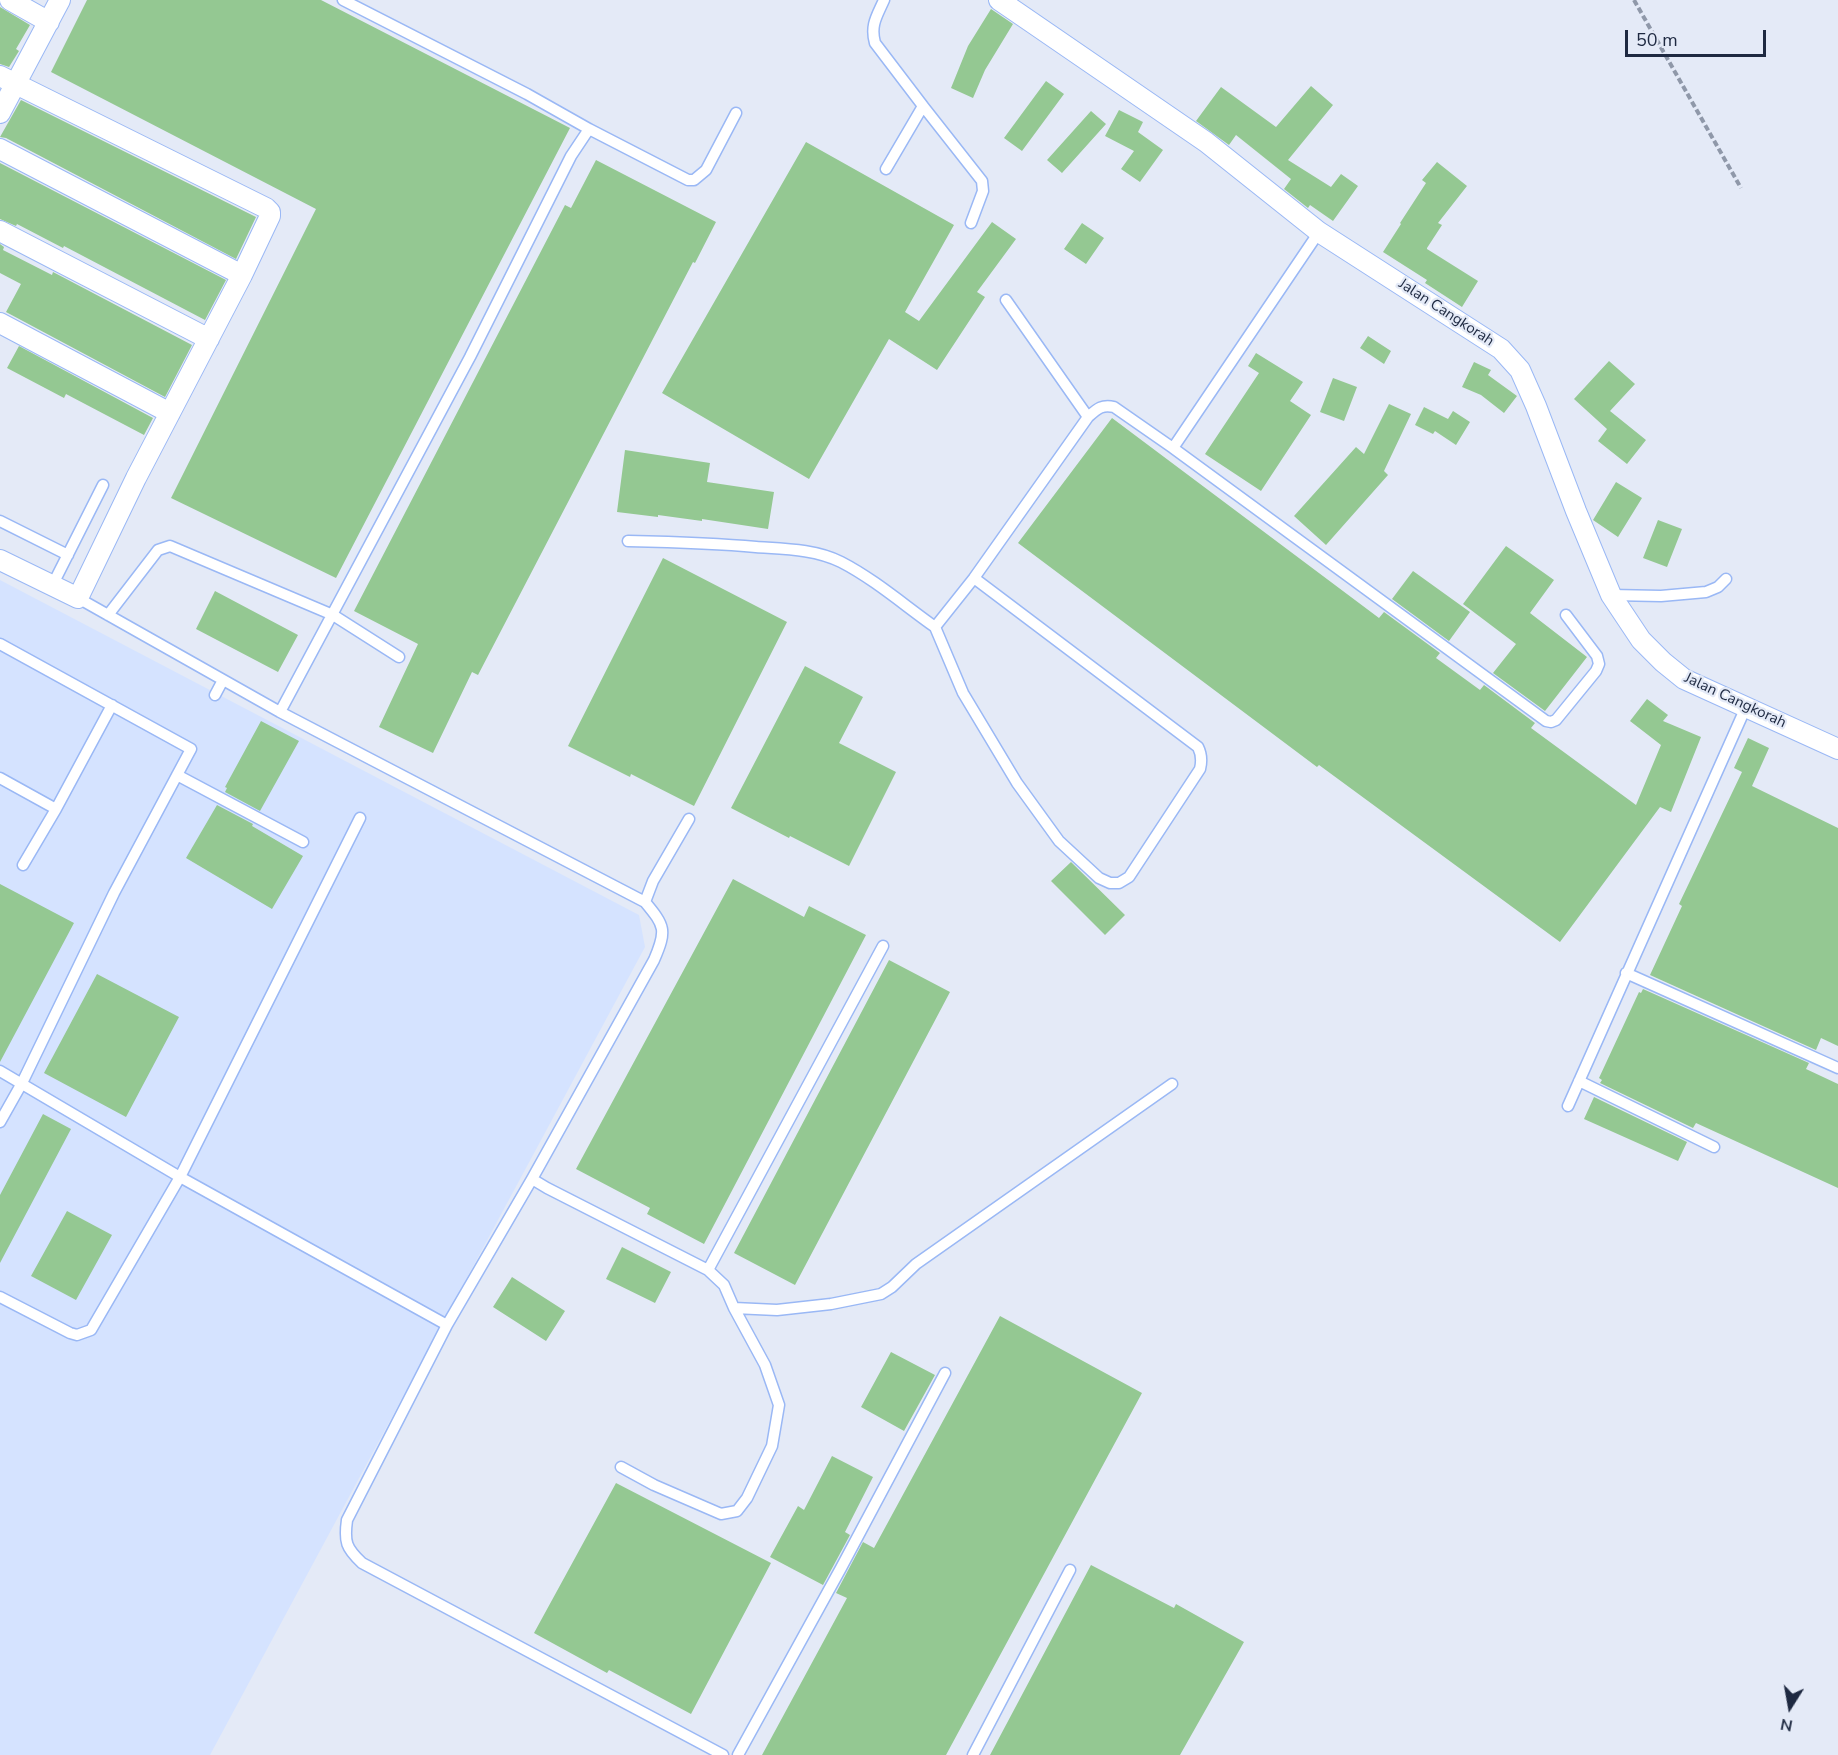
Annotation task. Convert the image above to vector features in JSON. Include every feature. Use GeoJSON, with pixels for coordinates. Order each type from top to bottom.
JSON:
{"type":"FeatureCollection","features":[{"type":"Feature","properties":{"kind":"street"},"geometry":{"type":"LineString","coordinates":[[10,0],[49,22]]}},
{"type":"Feature","properties":{"kind":"street"},"geometry":{"type":"LineString","coordinates":[[0,113],[7,80],[49,22],[60,0]]}},
{"type":"Feature","properties":{"kind":"street","name":"Jalan Cangkorah"},"geometry":{"type":"LineString","coordinates":[[999,0],[1206,142],[1319,232],[1501,349],[1520,370],[1611,595],[1641,640],[1684,679],[1838,749]]}},
{"type":"Feature","properties":{"kind":"street"},"geometry":{"type":"LineString","coordinates":[[0,560],[78,598],[136,478],[242,275],[269,220],[270,212],[7,80]]}},
{"type":"Feature","properties":{"kind":"street"},"geometry":{"type":"LineString","coordinates":[[0,149],[242,275]]}},
{"type":"Feature","properties":{"kind":"street"},"geometry":{"type":"LineString","coordinates":[[0,231],[209,339]]}},
{"type":"Feature","properties":{"kind":"street"},"geometry":{"type":"LineString","coordinates":[[0,323],[170,413]]}},
{"type":"Feature","properties":{"kind":"lane"},"geometry":{"type":"LineString","coordinates":[[344,0],[688,180],[698,179],[706,170],[736,113]]}},
{"type":"Feature","properties":{"kind":"lane"},"geometry":{"type":"LineString","coordinates":[[884,0],[874,22],[872,33],[875,43],[982,181],[983,191],[971,223]]}},
{"type":"Feature","properties":{"kind":"lane"},"geometry":{"type":"LineString","coordinates":[[886,169],[922,106]]}},
{"type":"Feature","properties":{"kind":"lane"},"geometry":{"type":"LineString","coordinates":[[280,712],[470,357],[571,156],[589,129]]}},
{"type":"Feature","properties":{"kind":"lane"},"geometry":{"type":"LineString","coordinates":[[1173,448],[1319,232]]}},
{"type":"Feature","properties":{"kind":"lane"},"geometry":{"type":"LineString","coordinates":[[1006,300],[1088,417]]}},
{"type":"Feature","properties":{"kind":"lane"},"geometry":{"type":"LineString","coordinates":[[935,627],[974,578],[1088,417],[1106,405],[1114,407],[1173,448],[1536,714],[1551,722],[1556,720],[1596,671],[1599,664],[1597,656],[1566,615]]}},
{"type":"Feature","properties":{"kind":"lane"},"geometry":{"type":"LineString","coordinates":[[52,586],[104,484]]}},
{"type":"Feature","properties":{"kind":"lane"},"geometry":{"type":"LineString","coordinates":[[0,522],[68,555]]}},
{"type":"Feature","properties":{"kind":"lane"},"geometry":{"type":"LineString","coordinates":[[628,541],[701,542],[794,550],[818,554],[839,561],[862,574],[935,627],[963,693],[1017,783],[1059,841],[1099,878],[1119,884],[1129,878],[1200,770],[1202,754],[1198,747],[974,578]]}},
{"type":"Feature","properties":{"kind":"lane"},"geometry":{"type":"LineString","coordinates":[[108,615],[158,550],[170,546],[333,615],[399,657]]}},
{"type":"Feature","properties":{"kind":"lane"},"geometry":{"type":"LineString","coordinates":[[1611,595],[1661,596],[1706,592],[1718,587],[1726,579]]}},
{"type":"Feature","properties":{"kind":"lane"},"geometry":{"type":"LineString","coordinates":[[78,598],[280,712],[645,902],[659,918],[664,931],[654,960],[532,1179],[447,1325],[347,1520],[345,1537],[350,1552],[362,1563],[723,1755]]}},
{"type":"Feature","properties":{"kind":"lane"},"geometry":{"type":"LineString","coordinates":[[0,644],[190,748],[191,751],[114,893],[22,1083],[0,1122]]}},
{"type":"Feature","properties":{"kind":"lane"},"geometry":{"type":"LineString","coordinates":[[215,695],[223,680]]}},
{"type":"Feature","properties":{"kind":"lane"},"geometry":{"type":"LineString","coordinates":[[23,865],[112,705]]}},
{"type":"Feature","properties":{"kind":"lane"},"geometry":{"type":"LineString","coordinates":[[1568,1106],[1746,707]]}},
{"type":"Feature","properties":{"kind":"lane"},"geometry":{"type":"LineString","coordinates":[[177,775],[303,842]]}},
{"type":"Feature","properties":{"kind":"lane"},"geometry":{"type":"LineString","coordinates":[[0,778],[56,808]]}},
{"type":"Feature","properties":{"kind":"lane"},"geometry":{"type":"LineString","coordinates":[[0,1297],[70,1333],[77,1335],[91,1330],[180,1177],[360,818]]}},
{"type":"Feature","properties":{"kind":"lane"},"geometry":{"type":"LineString","coordinates":[[645,902],[653,881],[689,819]]}},
{"type":"Feature","properties":{"kind":"lane"},"geometry":{"type":"LineString","coordinates":[[708,1270],[883,946]]}},
{"type":"Feature","properties":{"kind":"lane"},"geometry":{"type":"LineString","coordinates":[[1626,973],[1838,1068]]}},
{"type":"Feature","properties":{"kind":"lane"},"geometry":{"type":"LineString","coordinates":[[0,1071],[180,1177],[447,1325]]}},
{"type":"Feature","properties":{"kind":"lane"},"geometry":{"type":"LineString","coordinates":[[1579,1081],[1714,1147]]}},
{"type":"Feature","properties":{"kind":"lane"},"geometry":{"type":"LineString","coordinates":[[734,1308],[777,1310],[831,1304],[881,1294],[892,1287],[916,1264],[1173,1084]]}},
{"type":"Feature","properties":{"kind":"lane"},"geometry":{"type":"LineString","coordinates":[[532,1179],[708,1270],[724,1286],[765,1365],[779,1405],[772,1446],[747,1498],[737,1511],[721,1514],[654,1485],[621,1467]]}},
{"type":"Feature","properties":{"kind":"lane"},"geometry":{"type":"LineString","coordinates":[[738,1755],[945,1373]]}},
{"type":"Feature","properties":{"kind":"lane"},"geometry":{"type":"LineString","coordinates":[[973,1755],[1070,1570]]}},
{"type":"Feature","properties":{"kind":"path"},"geometry":{"type":"LineString","coordinates":[[1634,0],[1741,188]]}},
{"type":"Feature","properties":{"kind":"shaded area"},"geometry":{"type":"Polygon","coordinates":[[[0,580],[639,915],[645,947],[210,1755],[0,1755],[0,580]]]}},
{"type":"Feature","properties":{"kind":"building"},"geometry":{"type":"Polygon","coordinates":[[[87,0],[321,0],[570,128],[336,578],[171,498],[316,209],[51,72],[87,0]]]}},
{"type":"Feature","properties":{"kind":"building"},"geometry":{"type":"Polygon","coordinates":[[[0,7],[30,25],[9,67],[0,64],[0,7]]]}},
{"type":"Feature","properties":{"kind":"building"},"geometry":{"type":"Polygon","coordinates":[[[991,9],[1013,24],[985,70],[973,98],[951,88],[968,46],[991,9]]]}},
{"type":"Feature","properties":{"kind":"building"},"geometry":{"type":"Polygon","coordinates":[[[1046,81],[1064,94],[1022,151],[1004,138],[1046,81]]]}},
{"type":"Feature","properties":{"kind":"building"},"geometry":{"type":"Polygon","coordinates":[[[1311,86],[1333,105],[1288,160],[1331,187],[1341,174],[1358,186],[1333,221],[1310,205],[1308,208],[1284,189],[1291,179],[1236,135],[1229,145],[1196,121],[1221,87],[1276,127],[1311,86]]]}},
{"type":"Feature","properties":{"kind":"building"},"geometry":{"type":"Polygon","coordinates":[[[21,100],[256,217],[236,259],[6,138],[0,137],[21,100]]]}},
{"type":"Feature","properties":{"kind":"building"},"geometry":{"type":"Polygon","coordinates":[[[1119,110],[1143,122],[1138,132],[1163,150],[1140,182],[1121,169],[1134,151],[1105,136],[1119,110]]]}},
{"type":"Feature","properties":{"kind":"building"},"geometry":{"type":"Polygon","coordinates":[[[1091,111],[1106,124],[1062,173],[1047,160],[1091,111]]]}},
{"type":"Feature","properties":{"kind":"building"},"geometry":{"type":"Polygon","coordinates":[[[806,142],[954,225],[905,312],[919,321],[992,222],[1016,239],[977,292],[985,297],[937,370],[889,339],[809,479],[662,393],[806,142]]]}},
{"type":"Feature","properties":{"kind":"building"},"geometry":{"type":"Polygon","coordinates":[[[596,160],[716,222],[478,675],[472,672],[433,753],[379,727],[418,644],[354,611],[565,205],[571,208],[596,160]]]}},
{"type":"Feature","properties":{"kind":"building"},"geometry":{"type":"Polygon","coordinates":[[[1437,162],[1467,186],[1438,223],[1442,225],[1427,248],[1478,281],[1462,307],[1425,283],[1427,280],[1383,252],[1426,183],[1422,180],[1437,162]]]}},
{"type":"Feature","properties":{"kind":"building"},"geometry":{"type":"Polygon","coordinates":[[[0,163],[226,280],[205,320],[64,246],[63,248],[17,224],[16,226],[0,219],[0,163]]]}},
{"type":"Feature","properties":{"kind":"building"},"geometry":{"type":"Polygon","coordinates":[[[1082,223],[1104,238],[1086,264],[1064,249],[1082,223]]]}},
{"type":"Feature","properties":{"kind":"building"},"geometry":{"type":"Polygon","coordinates":[[[0,244],[4,247],[3,250],[52,275],[53,272],[192,345],[165,397],[6,312],[21,284],[0,273],[0,244]]]}},
{"type":"Feature","properties":{"kind":"building"},"geometry":{"type":"Polygon","coordinates":[[[1368,336],[1391,351],[1384,364],[1360,348],[1368,336]]]}},
{"type":"Feature","properties":{"kind":"building"},"geometry":{"type":"Polygon","coordinates":[[[19,346],[153,418],[144,435],[66,394],[64,398],[7,368],[19,346]]]}},
{"type":"Feature","properties":{"kind":"building"},"geometry":{"type":"Polygon","coordinates":[[[1256,353],[1303,382],[1290,401],[1311,415],[1261,491],[1205,454],[1259,373],[1248,366],[1256,353]]]}},
{"type":"Feature","properties":{"kind":"building"},"geometry":{"type":"Polygon","coordinates":[[[1609,361],[1635,384],[1610,411],[1646,440],[1627,464],[1598,441],[1607,429],[1574,399],[1609,361]]]}},
{"type":"Feature","properties":{"kind":"building"},"geometry":{"type":"Polygon","coordinates":[[[1474,362],[1491,370],[1488,375],[1517,396],[1504,413],[1481,395],[1462,387],[1474,362]]]}},
{"type":"Feature","properties":{"kind":"building"},"geometry":{"type":"Polygon","coordinates":[[[1333,378],[1357,387],[1344,421],[1320,412],[1333,378]]]}},
{"type":"Feature","properties":{"kind":"building"},"geometry":{"type":"Polygon","coordinates":[[[1389,404],[1411,414],[1384,471],[1388,475],[1326,545],[1294,516],[1356,447],[1364,454],[1389,404]]]}},
{"type":"Feature","properties":{"kind":"building"},"geometry":{"type":"Polygon","coordinates":[[[1424,407],[1448,419],[1453,411],[1470,422],[1456,445],[1435,431],[1433,434],[1415,425],[1424,407]]]}},
{"type":"Feature","properties":{"kind":"building"},"geometry":{"type":"Polygon","coordinates":[[[1112,418],[1379,618],[1384,612],[1440,653],[1436,658],[1480,690],[1484,685],[1535,723],[1531,728],[1636,805],[1661,745],[1630,721],[1647,699],[1668,715],[1663,721],[1701,737],[1671,812],[1660,807],[1560,942],[1319,765],[1317,767],[1018,543],[1112,418]]]}},
{"type":"Feature","properties":{"kind":"building"},"geometry":{"type":"Polygon","coordinates":[[[625,450],[710,463],[707,482],[774,492],[768,529],[702,519],[702,521],[617,512],[625,450]]]}},
{"type":"Feature","properties":{"kind":"building"},"geometry":{"type":"Polygon","coordinates":[[[1616,482],[1642,498],[1618,537],[1593,520],[1616,482]]]}},
{"type":"Feature","properties":{"kind":"building"},"geometry":{"type":"Polygon","coordinates":[[[1658,520],[1682,529],[1667,567],[1643,558],[1658,520]]]}},
{"type":"Feature","properties":{"kind":"building"},"geometry":{"type":"Polygon","coordinates":[[[1506,546],[1554,580],[1530,613],[1587,657],[1545,711],[1493,673],[1516,644],[1463,604],[1506,546]]]}},
{"type":"Feature","properties":{"kind":"building"},"geometry":{"type":"Polygon","coordinates":[[[663,558],[787,622],[694,806],[631,774],[630,777],[568,746],[663,558]]]}},
{"type":"Feature","properties":{"kind":"building"},"geometry":{"type":"Polygon","coordinates":[[[1413,571],[1470,612],[1449,641],[1392,599],[1413,571]]]}},
{"type":"Feature","properties":{"kind":"building"},"geometry":{"type":"Polygon","coordinates":[[[215,591],[298,635],[278,672],[196,629],[215,591]]]}},
{"type":"Feature","properties":{"kind":"building"},"geometry":{"type":"Polygon","coordinates":[[[805,666],[863,697],[839,743],[896,772],[849,866],[731,808],[805,666]]]}},
{"type":"Feature","properties":{"kind":"building"},"geometry":{"type":"Polygon","coordinates":[[[261,721],[299,741],[260,811],[225,792],[227,788],[225,787],[261,721]]]}},
{"type":"Feature","properties":{"kind":"building"},"geometry":{"type":"Polygon","coordinates":[[[1748,738],[1769,748],[1752,786],[1838,828],[1838,1046],[1821,1038],[1816,1050],[1650,975],[1682,906],[1679,904],[1742,772],[1734,768],[1748,738]]]}},
{"type":"Feature","properties":{"kind":"building"},"geometry":{"type":"Polygon","coordinates":[[[217,805],[253,824],[252,826],[303,856],[272,909],[186,858],[217,805]]]}},
{"type":"Feature","properties":{"kind":"building"},"geometry":{"type":"Polygon","coordinates":[[[1071,862],[1125,915],[1105,935],[1051,881],[1071,862]]]}},
{"type":"Feature","properties":{"kind":"building"},"geometry":{"type":"Polygon","coordinates":[[[733,879],[804,917],[809,906],[866,935],[704,1244],[647,1214],[650,1208],[576,1169],[733,879]]]}},
{"type":"Feature","properties":{"kind":"building"},"geometry":{"type":"Polygon","coordinates":[[[0,884],[74,923],[0,1062],[0,884]]]}},
{"type":"Feature","properties":{"kind":"building"},"geometry":{"type":"Polygon","coordinates":[[[889,960],[950,992],[795,1285],[734,1253],[889,960]]]}},
{"type":"Feature","properties":{"kind":"building"},"geometry":{"type":"Polygon","coordinates":[[[97,974],[179,1017],[126,1117],[44,1073],[97,974]]]}},
{"type":"Feature","properties":{"kind":"building"},"geometry":{"type":"Polygon","coordinates":[[[1643,989],[1809,1063],[1806,1069],[1838,1084],[1838,1188],[1696,1123],[1693,1128],[1600,1083],[1602,1080],[1599,1078],[1639,992],[1641,993],[1643,989]]]}},
{"type":"Feature","properties":{"kind":"building"},"geometry":{"type":"Polygon","coordinates":[[[1594,1097],[1687,1142],[1678,1161],[1584,1119],[1594,1097]]]}},
{"type":"Feature","properties":{"kind":"building"},"geometry":{"type":"Polygon","coordinates":[[[43,1114],[71,1129],[0,1263],[0,1195],[43,1114]]]}},
{"type":"Feature","properties":{"kind":"building"},"geometry":{"type":"Polygon","coordinates":[[[67,1211],[112,1235],[76,1300],[31,1276],[67,1211]]]}},
{"type":"Feature","properties":{"kind":"building"},"geometry":{"type":"Polygon","coordinates":[[[622,1247],[671,1272],[655,1303],[606,1279],[622,1247]]]}},
{"type":"Feature","properties":{"kind":"building"},"geometry":{"type":"Polygon","coordinates":[[[512,1277],[565,1311],[546,1341],[493,1307],[512,1277]]]}},
{"type":"Feature","properties":{"kind":"building"},"geometry":{"type":"Polygon","coordinates":[[[1000,1316],[1142,1393],[946,1755],[762,1755],[847,1598],[836,1593],[863,1542],[874,1548],[1000,1316]]]}},
{"type":"Feature","properties":{"kind":"building"},"geometry":{"type":"Polygon","coordinates":[[[891,1352],[935,1375],[904,1431],[861,1407],[891,1352]]]}},
{"type":"Feature","properties":{"kind":"building"},"geometry":{"type":"Polygon","coordinates":[[[832,1456],[873,1477],[845,1532],[850,1535],[823,1585],[770,1557],[798,1506],[804,1510],[832,1456]]]}},
{"type":"Feature","properties":{"kind":"building"},"geometry":{"type":"Polygon","coordinates":[[[616,1483],[771,1563],[691,1714],[609,1670],[607,1673],[534,1633],[616,1483]]]}},
{"type":"Feature","properties":{"kind":"building"},"geometry":{"type":"Polygon","coordinates":[[[1091,1565],[1174,1608],[1176,1604],[1244,1642],[1180,1755],[990,1755],[1091,1565]]]}}]}
